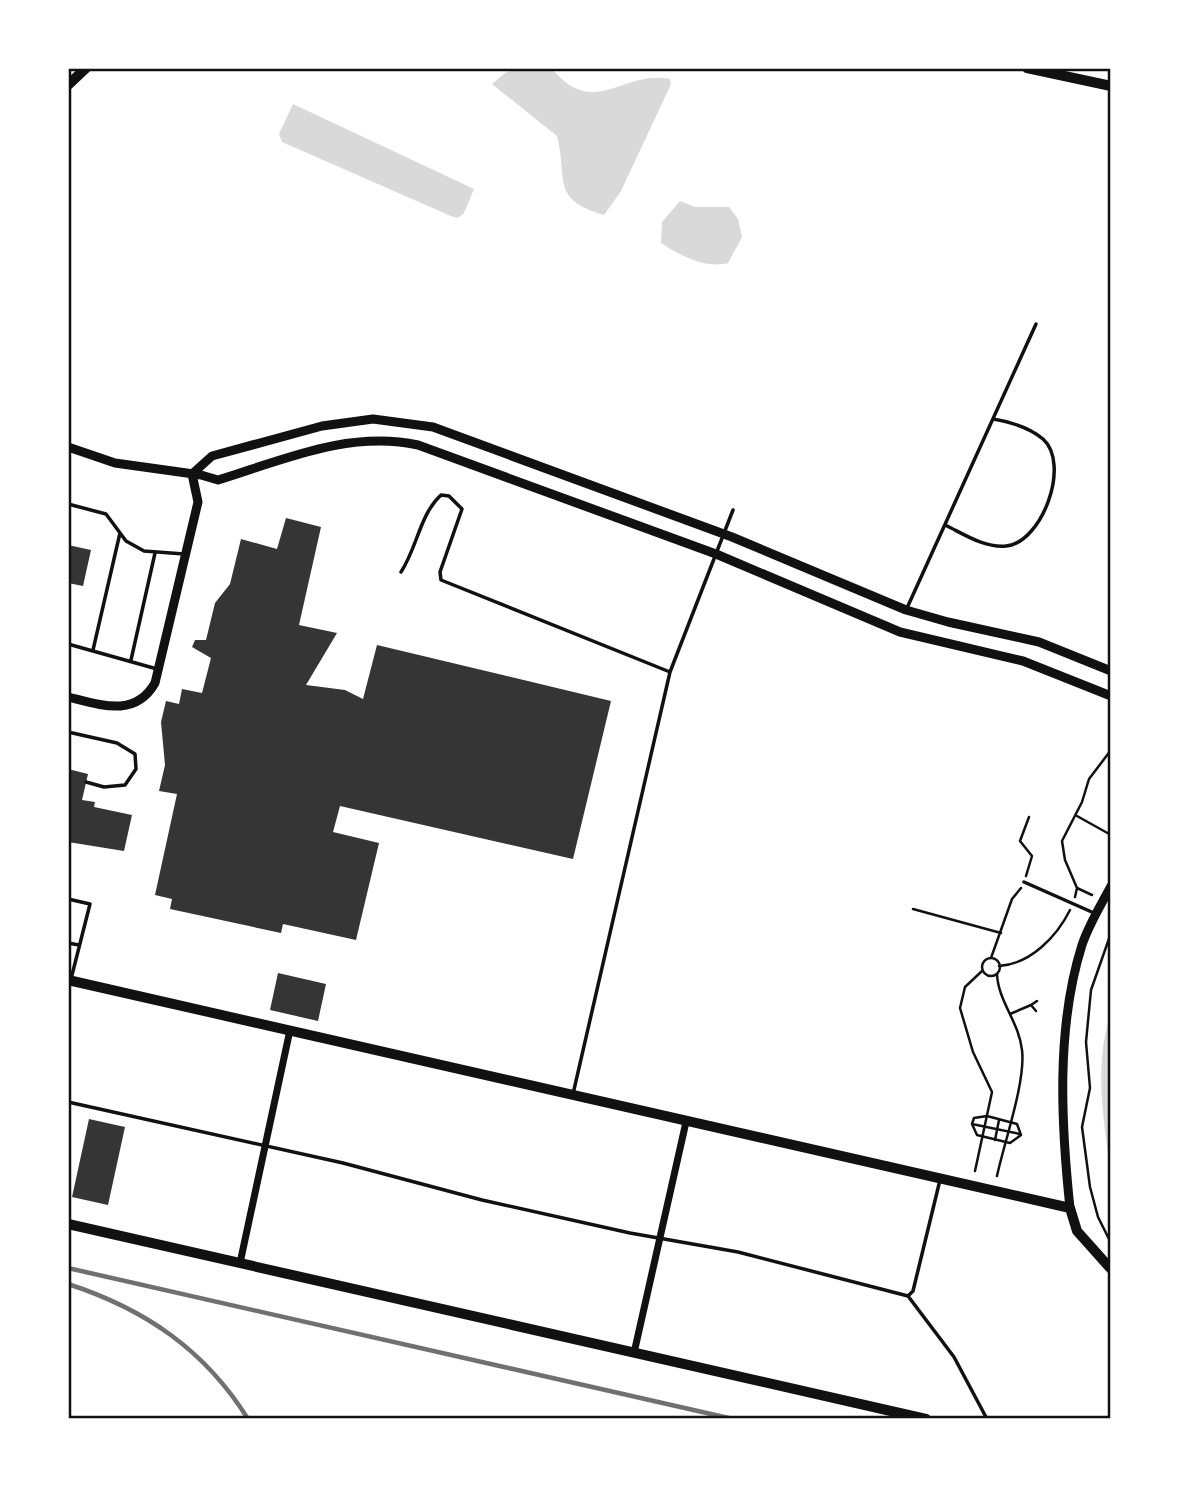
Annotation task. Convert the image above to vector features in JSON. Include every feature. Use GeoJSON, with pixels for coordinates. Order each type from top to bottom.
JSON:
{"type":"FeatureCollection","features":[{"type":"Feature","properties":{"kind":"main road"},"geometry":{"type":"LineString","coordinates":[[68,85],[86,68]]}},
{"type":"Feature","properties":{"kind":"main road"},"geometry":{"type":"LineString","coordinates":[[1027,68],[1111,86]]}},
{"type":"Feature","properties":{"kind":"main road"},"geometry":{"type":"LineString","coordinates":[[70,981],[1070,1208],[1077,1231],[1111,1269]]}},
{"type":"Feature","properties":{"kind":"main road"},"geometry":{"type":"LineString","coordinates":[[68,1224],[926,1419]]}},
{"type":"Feature","properties":{"kind":"street"},"geometry":{"type":"LineString","coordinates":[[192,474],[212,456],[322,426],[373,419],[433,427],[724,534],[906,610],[1039,642],[1111,671]]}},
{"type":"Feature","properties":{"kind":"street"},"geometry":{"type":"LineString","coordinates":[[68,447],[115,463],[218,480],[346,442],[405,442],[716,554],[900,632],[1023,661],[1111,696]]}},
{"type":"Feature","properties":{"kind":"street"},"geometry":{"type":"LineString","coordinates":[[68,697],[119,708],[145,698],[159,670],[198,502],[192,474]]}},
{"type":"Feature","properties":{"kind":"street"},"geometry":{"type":"LineString","coordinates":[[1070,1208],[1064,1102],[1066,1042],[1076,966],[1096,914],[1111,886]]}},
{"type":"Feature","properties":{"kind":"street"},"geometry":{"type":"LineString","coordinates":[[240,1263],[290,1030]]}},
{"type":"Feature","properties":{"kind":"street"},"geometry":{"type":"LineString","coordinates":[[634,1353],[686,1122]]}},
{"type":"Feature","properties":{"kind":"lane"},"geometry":{"type":"LineString","coordinates":[[906,610],[1036,324]]}},
{"type":"Feature","properties":{"kind":"lane"},"geometry":{"type":"LineString","coordinates":[[945,525],[983,544],[1008,546],[1025,537],[1039,522],[1057,470],[1052,455],[1045,440],[1024,427],[993,419]]}},
{"type":"Feature","properties":{"kind":"lane"},"geometry":{"type":"LineString","coordinates":[[401,572],[409,560],[432,503],[441,495],[450,496],[462,509],[440,572],[440,580],[670,672]]}},
{"type":"Feature","properties":{"kind":"lane"},"geometry":{"type":"LineString","coordinates":[[68,504],[106,514],[135,547],[155,553],[187,554]]}},
{"type":"Feature","properties":{"kind":"lane"},"geometry":{"type":"LineString","coordinates":[[573,1094],[670,672],[733,510]]}},
{"type":"Feature","properties":{"kind":"lane"},"geometry":{"type":"LineString","coordinates":[[93,650],[120,533]]}},
{"type":"Feature","properties":{"kind":"lane"},"geometry":{"type":"LineString","coordinates":[[131,660],[155,553]]}},
{"type":"Feature","properties":{"kind":"lane"},"geometry":{"type":"LineString","coordinates":[[68,644],[159,670]]}},
{"type":"Feature","properties":{"kind":"lane"},"geometry":{"type":"LineString","coordinates":[[68,732],[117,743],[135,754],[136,769],[125,785],[104,787],[86,782]]}},
{"type":"Feature","properties":{"kind":"lane"},"geometry":{"type":"LineString","coordinates":[[1024,881],[1096,914]]}},
{"type":"Feature","properties":{"kind":"lane"},"geometry":{"type":"LineString","coordinates":[[68,900],[90,904],[70,981]]}},
{"type":"Feature","properties":{"kind":"lane"},"geometry":{"type":"LineString","coordinates":[[68,943],[79,945]]}},
{"type":"Feature","properties":{"kind":"lane"},"geometry":{"type":"LineString","coordinates":[[68,1102],[266,1145],[496,1203],[761,1257],[908,1296],[954,1357],[987,1419]]}},
{"type":"Feature","properties":{"kind":"lane"},"geometry":{"type":"LineString","coordinates":[[908,1296],[913,1291],[940,1178]]}},
{"type":"Feature","properties":{"kind":"path"},"geometry":{"type":"LineString","coordinates":[[999,966],[1018,962],[1055,935],[1073,904],[1077,888],[1062,850],[1062,841],[1076,815],[1088,779],[1111,750]]}},
{"type":"Feature","properties":{"kind":"path"},"geometry":{"type":"LineString","coordinates":[[1076,815],[1111,835]]}},
{"type":"Feature","properties":{"kind":"path"},"geometry":{"type":"LineString","coordinates":[[975,1171],[992,1092],[973,1052],[960,1008],[965,987],[982,971],[982,963],[991,958],[1012,899],[1024,881],[1032,856],[1020,841],[1029,817]]}},
{"type":"Feature","properties":{"kind":"path"},"geometry":{"type":"LineString","coordinates":[[1077,888],[1092,895]]}},
{"type":"Feature","properties":{"kind":"path"},"geometry":{"type":"LineString","coordinates":[[914,909],[1001,933]]}},
{"type":"Feature","properties":{"kind":"path"},"geometry":{"type":"LineString","coordinates":[[1111,933],[1091,990],[1086,1042],[1090,1088],[1082,1127],[1090,1187],[1098,1217],[1111,1242]]}},
{"type":"Feature","properties":{"kind":"path"},"geometry":{"type":"LineString","coordinates":[[991,958],[999,966]]}},
{"type":"Feature","properties":{"kind":"path"},"geometry":{"type":"LineString","coordinates":[[997,1176],[1023,1066],[1022,1049],[998,986],[999,966]]}},
{"type":"Feature","properties":{"kind":"path"},"geometry":{"type":"LineString","coordinates":[[982,971],[988,976],[997,974]]}},
{"type":"Feature","properties":{"kind":"path"},"geometry":{"type":"LineString","coordinates":[[1010,1014],[1037,1001]]}},
{"type":"Feature","properties":{"kind":"path"},"geometry":{"type":"LineString","coordinates":[[1031,1005],[1036,1011]]}},
{"type":"Feature","properties":{"kind":"path"},"geometry":{"type":"LineString","coordinates":[[974,1118],[999,1118],[1017,1124],[1021,1135],[1016,1141],[1004,1142],[983,1138],[976,1135],[972,1124],[974,1118]]}},
{"type":"Feature","properties":{"kind":"path"},"geometry":{"type":"LineString","coordinates":[[995,1140],[999,1118]]}},
{"type":"Feature","properties":{"kind":"path"},"geometry":{"type":"LineString","coordinates":[[972,1124],[1021,1135]]}},
{"type":"Feature","properties":{"kind":"shaded area"},"geometry":{"type":"Polygon","coordinates":[[[518,68],[553,70],[568,84],[582,91],[609,90],[653,78],[670,79],[671,84],[621,191],[604,215],[587,209],[568,195],[562,176],[557,136],[492,84],[505,73],[518,68]]]}},
{"type":"Feature","properties":{"kind":"shaded area"},"geometry":{"type":"Polygon","coordinates":[[[293,104],[474,189],[464,213],[458,218],[451,216],[282,142],[279,134],[293,104]]]}},
{"type":"Feature","properties":{"kind":"shaded area"},"geometry":{"type":"Polygon","coordinates":[[[680,201],[695,207],[729,207],[738,219],[742,237],[728,263],[702,262],[684,256],[661,243],[662,222],[680,201]]]}},
{"type":"Feature","properties":{"kind":"shaded area"},"geometry":{"type":"Polygon","coordinates":[[[1111,1013],[1111,1175],[1103,1115],[1101,1073],[1102,1053],[1111,1013]]]}},
{"type":"Feature","properties":{"kind":"building"},"geometry":{"type":"Polygon","coordinates":[[[286,518],[321,527],[299,625],[337,633],[306,685],[345,690],[363,699],[377,645],[611,701],[573,859],[340,806],[333,832],[379,843],[356,940],[283,924],[281,933],[170,909],[172,899],[155,895],[177,794],[159,791],[165,765],[161,722],[166,701],[179,704],[182,689],[202,693],[211,658],[192,647],[195,640],[206,640],[215,603],[230,584],[241,539],[277,549],[286,518]]]}},
{"type":"Feature","properties":{"kind":"building"},"geometry":{"type":"Polygon","coordinates":[[[68,545],[91,550],[83,586],[68,583],[68,545]]]}},
{"type":"Feature","properties":{"kind":"building"},"geometry":{"type":"Polygon","coordinates":[[[68,769],[88,774],[82,800],[95,802],[94,807],[132,815],[124,851],[68,842],[68,769]]]}},
{"type":"Feature","properties":{"kind":"building"},"geometry":{"type":"Polygon","coordinates":[[[278,973],[326,984],[318,1021],[270,1010],[278,973]]]}},
{"type":"Feature","properties":{"kind":"building"},"geometry":{"type":"Polygon","coordinates":[[[89,1119],[125,1127],[108,1205],[72,1197],[89,1119]]]}},
{"type":"Feature","properties":{"kind":"railway"},"geometry":{"type":"LineString","coordinates":[[68,1268],[733,1419]]}},
{"type":"Feature","properties":{"kind":"railway"},"geometry":{"type":"LineString","coordinates":[[68,1284],[123,1306],[171,1335],[213,1372],[248,1419]]}}]}
